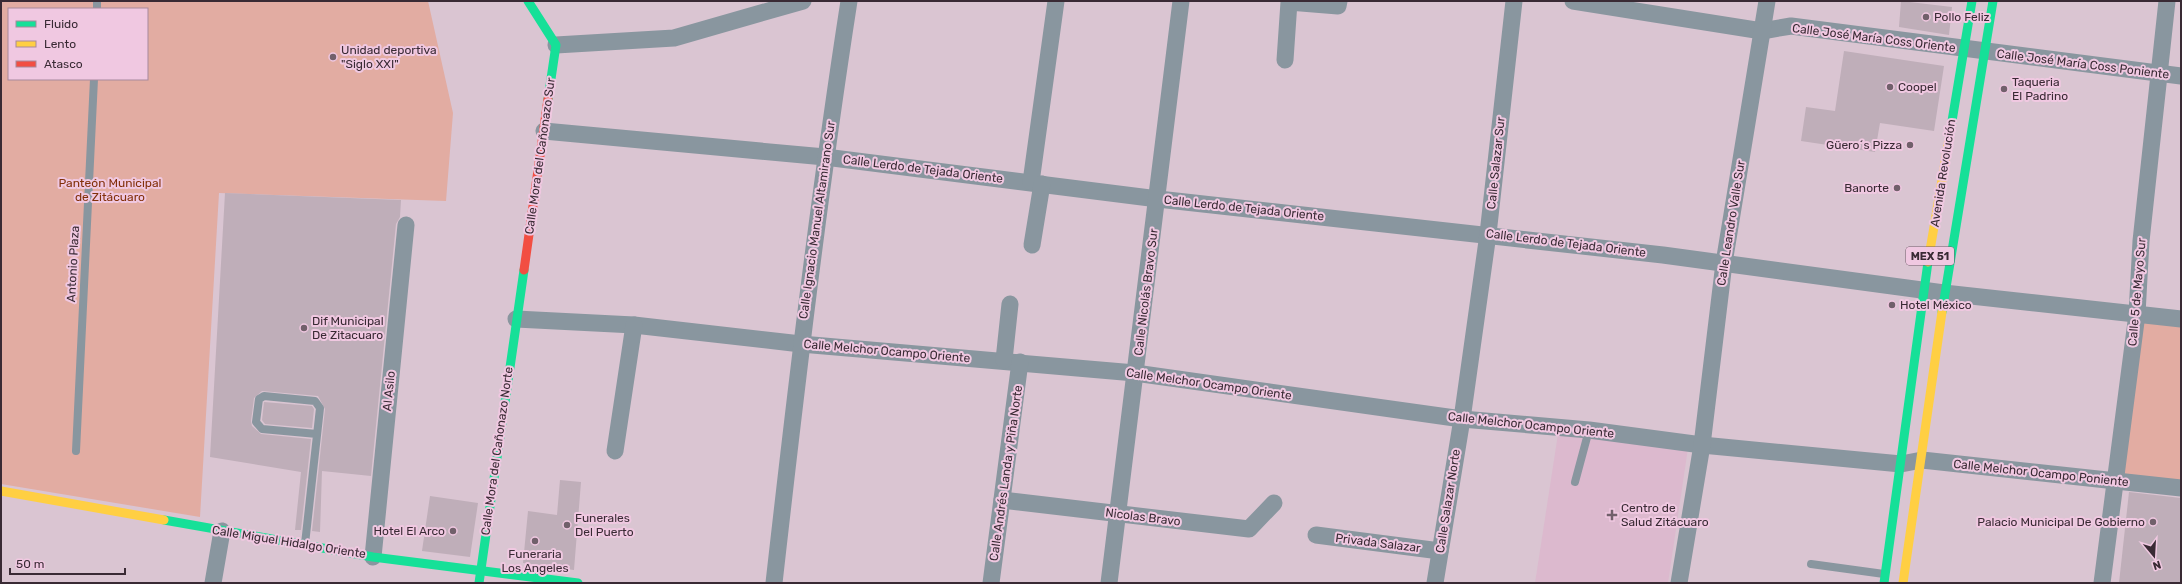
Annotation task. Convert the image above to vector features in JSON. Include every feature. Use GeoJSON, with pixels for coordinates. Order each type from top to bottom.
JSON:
{"type":"FeatureCollection","features":[{"type":"Feature","properties":{"kind":"street"},"geometry":{"type":"LineString","coordinates":[[528,1],[556,45],[674,38],[803,1]]}},
{"type":"Feature","properties":{"kind":"street","name":"Calle Ignacio Manuel Altamirano Sur"},"geometry":{"type":"LineString","coordinates":[[774,583],[801,344],[825,157],[849,1]]}},
{"type":"Feature","properties":{"kind":"street"},"geometry":{"type":"LineString","coordinates":[[1032,245],[1036,183],[1056,1]]}},
{"type":"Feature","properties":{"kind":"street","name":"Calle Nicolás Bravo Sur"},"geometry":{"type":"LineString","coordinates":[[1109,583],[1158,199],[1181,1]]}},
{"type":"Feature","properties":{"kind":"street"},"geometry":{"type":"LineString","coordinates":[[1285,60],[1289,2],[1338,6],[1339,1]]}},
{"type":"Feature","properties":{"kind":"street","name":"Calle Salazar Sur"},"geometry":{"type":"LineString","coordinates":[[1462,419],[1488,234],[1514,1]]}},
{"type":"Feature","properties":{"kind":"street","name":"Calle José María Coss Oriente"},"geometry":{"type":"LineString","coordinates":[[1573,1],[1762,31],[1791,26],[1985,52]]}},
{"type":"Feature","properties":{"kind":"street","name":"Calle Leandro Valle Sur"},"geometry":{"type":"LineString","coordinates":[[1679,583],[1702,445],[1724,263],[1767,1]]}},
{"type":"Feature","properties":{"kind":"street","name":"Avenida Revolución"},"geometry":{"type":"LineString","coordinates":[[1901,464],[1924,289],[1972,1]]}},
{"type":"Feature","properties":{"kind":"street","name":"Avenida Revolución"},"geometry":{"type":"LineString","coordinates":[[1922,460],[1944,293],[1993,1]]}},
{"type":"Feature","properties":{"kind":"street","name":"Calle 5 de Mayo Sur"},"geometry":{"type":"LineString","coordinates":[[2102,583],[2137,314],[2141,241],[2161,72],[2167,1]]}},
{"type":"Feature","properties":{"kind":"street","name":"Calle Mora del Cañonazo Sur"},"geometry":{"type":"LineString","coordinates":[[516,319],[556,45]]}},
{"type":"Feature","properties":{"kind":"street","name":"Calle José María Coss Poniente"},"geometry":{"type":"LineString","coordinates":[[1985,52],[2161,72],[2181,76]]}},
{"type":"Feature","properties":{"kind":"street","name":"Calle Lerdo de Tejada Oriente"},"geometry":{"type":"LineString","coordinates":[[544,131],[825,157],[1158,199],[1488,234],[1724,263],[1924,289],[1944,293],[2181,319]]}},
{"type":"Feature","properties":{"kind":"street","name":"Al Asilo"},"geometry":{"type":"LineString","coordinates":[[373,557],[406,225]]}},
{"type":"Feature","properties":{"kind":"street","name":"Calle Andrés Landa y Piña Norte"},"geometry":{"type":"LineString","coordinates":[[991,583],[1002,500],[1012,361],[1010,304]]}},
{"type":"Feature","properties":{"kind":"street","name":"Calle Melchor Ocampo Oriente"},"geometry":{"type":"LineString","coordinates":[[516,319],[634,325],[801,344],[1012,361],[1135,373],[1462,419],[1589,430],[1702,445],[1901,464]]}},
{"type":"Feature","properties":{"kind":"street","name":"Calle Mora del Cañonazo Norte"},"geometry":{"type":"LineString","coordinates":[[479,583],[516,319]]}},
{"type":"Feature","properties":{"kind":"street"},"geometry":{"type":"LineString","coordinates":[[615,451],[634,325]]}},
{"type":"Feature","properties":{"kind":"street","name":"Calle Salazar Norte"},"geometry":{"type":"LineString","coordinates":[[1435,583],[1462,419]]}},
{"type":"Feature","properties":{"kind":"street","name":"Calle Melchor Ocampo Poniente"},"geometry":{"type":"LineString","coordinates":[[1901,464],[1922,460],[2181,488]]}},
{"type":"Feature","properties":{"kind":"street","name":"MEX 51"},"geometry":{"type":"LineString","coordinates":[[1903,583],[1922,460]]}},
{"type":"Feature","properties":{"kind":"street","name":"MEX 51"},"geometry":{"type":"LineString","coordinates":[[1885,578],[1901,464]]}},
{"type":"Feature","properties":{"kind":"street","name":"Calle Miguel Hidalgo Oriente"},"geometry":{"type":"LineString","coordinates":[[1,491],[222,532],[373,557],[578,583]]}},
{"type":"Feature","properties":{"kind":"street","name":"Nicolas Bravo"},"geometry":{"type":"LineString","coordinates":[[1002,500],[1249,529],[1274,504]]}},
{"type":"Feature","properties":{"kind":"street"},"geometry":{"type":"LineString","coordinates":[[213,583],[222,532]]}},
{"type":"Feature","properties":{"kind":"street","name":"Privada Salazar"},"geometry":{"type":"LineString","coordinates":[[1316,535],[1440,551]]}},
{"type":"Feature","properties":{"kind":"lane","name":"Antonio Plaza"},"geometry":{"type":"LineString","coordinates":[[76,450],[94,80]]}},
{"type":"Feature","properties":{"kind":"lane"},"geometry":{"type":"LineString","coordinates":[[305,545],[320,408],[315,401],[264,396],[259,400],[256,422],[262,429],[317,434]]}},
{"type":"Feature","properties":{"kind":"lane"},"geometry":{"type":"LineString","coordinates":[[1575,482],[1589,430]]}},
{"type":"Feature","properties":{"kind":"lane"},"geometry":{"type":"LineString","coordinates":[[1812,564],[1885,578]]}},
{"type":"Feature","properties":{"kind":"shaded area","name":"Centro de Salud Zitácuaro"},"geometry":{"type":"Polygon","coordinates":[[[1558,434],[1688,448],[1668,583],[1535,583],[1558,434]]]}},
{"type":"Feature","properties":{"kind":"green space","name":"Panteón Municipal de Zitácuaro"},"geometry":{"type":"Polygon","coordinates":[[[1,1],[428,1],[453,113],[446,201],[219,193],[200,517],[1,484],[1,1]]]}},
{"type":"Feature","properties":{"kind":"green space"},"geometry":{"type":"Polygon","coordinates":[[[2142,322],[2181,326],[2181,483],[2123,475],[2142,322]]]}},
{"type":"Feature","properties":{"kind":"building","name":"Pollo Feliz"},"geometry":{"type":"Polygon","coordinates":[[[1901,1],[1952,7],[1949,35],[1899,27],[1901,1]]]}},
{"type":"Feature","properties":{"kind":"building","name":"Coopel"},"geometry":{"type":"Polygon","coordinates":[[[1844,51],[1944,66],[1934,131],[1880,123],[1875,152],[1801,141],[1806,107],[1835,111],[1844,51]]]}},
{"type":"Feature","properties":{"kind":"building","name":"Dif Municipal De Zitacuaro"},"geometry":{"type":"Polygon","coordinates":[[[225,193],[401,200],[400,217],[396,224],[371,476],[322,471],[320,532],[312,531],[325,409],[318,396],[262,391],[254,398],[251,421],[252,426],[261,434],[311,439],[301,530],[295,530],[301,472],[210,457],[225,193]]]}},
{"type":"Feature","properties":{"kind":"building"},"geometry":{"type":"Polygon","coordinates":[[[264,402],[312,406],[314,409],[312,428],[265,424],[262,420],[264,402]]]}},
{"type":"Feature","properties":{"kind":"building"},"geometry":{"type":"Polygon","coordinates":[[[560,480],[581,482],[574,570],[523,563],[528,511],[557,515],[560,480]]]}},
{"type":"Feature","properties":{"kind":"building"},"geometry":{"type":"Polygon","coordinates":[[[2129,492],[2181,498],[2181,583],[2119,583],[2129,492]]]}},
{"type":"Feature","properties":{"kind":"building","name":"Hotel El Arco"},"geometry":{"type":"Polygon","coordinates":[[[430,496],[478,503],[470,557],[422,551],[430,496]]]}},
{"type":"Feature","properties":{"kind":"traffic: fast"},"geometry":{"type":"LineString","coordinates":[[528,1],[556,45],[548,99]]}},
{"type":"Feature","properties":{"kind":"traffic: fast"},"geometry":{"type":"LineString","coordinates":[[1949,139],[1972,1]]}},
{"type":"Feature","properties":{"kind":"traffic: fast"},"geometry":{"type":"LineString","coordinates":[[1942,312],[1993,1]]}},
{"type":"Feature","properties":{"kind":"traffic: fast"},"geometry":{"type":"LineString","coordinates":[[1884,583],[1928,262]]}},
{"type":"Feature","properties":{"kind":"traffic: fast"},"geometry":{"type":"LineString","coordinates":[[479,583],[524,270]]}},
{"type":"Feature","properties":{"kind":"traffic: fast"},"geometry":{"type":"LineString","coordinates":[[164,520],[373,557],[578,583]]}},
{"type":"Feature","properties":{"kind":"traffic: slow"},"geometry":{"type":"LineString","coordinates":[[1928,262],[1949,139]]}},
{"type":"Feature","properties":{"kind":"traffic: slow"},"geometry":{"type":"LineString","coordinates":[[1903,583],[1942,312]]}},
{"type":"Feature","properties":{"kind":"traffic: slow"},"geometry":{"type":"LineString","coordinates":[[1,491],[164,520]]}},
{"type":"Feature","properties":{"kind":"traffic: jam"},"geometry":{"type":"LineString","coordinates":[[524,270],[548,99]]}},
{"type":"Feature","properties":{"kind":"place","name":"Pollo Feliz"},"geometry":{"type":"Point","coordinates":[1926,17]}},
{"type":"Feature","properties":{"kind":"place","name":"Unidad deportiva \"Siglo XXI\""},"geometry":{"type":"Point","coordinates":[333,57]}},
{"type":"Feature","properties":{"kind":"place","name":"Coopel"},"geometry":{"type":"Point","coordinates":[1890,87]}},
{"type":"Feature","properties":{"kind":"place","name":"Taqueria El Padrino"},"geometry":{"type":"Point","coordinates":[2004,89]}},
{"type":"Feature","properties":{"kind":"place","name":"Güero´s Pizza"},"geometry":{"type":"Point","coordinates":[1910,145]}},
{"type":"Feature","properties":{"kind":"place","name":"Banorte"},"geometry":{"type":"Point","coordinates":[1897,188]}},
{"type":"Feature","properties":{"kind":"place","name":"Hotel México"},"geometry":{"type":"Point","coordinates":[1892,305]}},
{"type":"Feature","properties":{"kind":"place","name":"Dif Municipal De Zitacuaro"},"geometry":{"type":"Point","coordinates":[304,328]}},
{"type":"Feature","properties":{"kind":"place","name":"Centro de Salud Zitácuaro"},"geometry":{"type":"Point","coordinates":[1612,515]}},
{"type":"Feature","properties":{"kind":"place","name":"Palacio Municipal De Gobierno"},"geometry":{"type":"Point","coordinates":[2153,522]}},
{"type":"Feature","properties":{"kind":"place","name":"Funerales Del Puerto"},"geometry":{"type":"Point","coordinates":[567,525]}},
{"type":"Feature","properties":{"kind":"place","name":"Hotel El Arco"},"geometry":{"type":"Point","coordinates":[453,531]}},
{"type":"Feature","properties":{"kind":"place","name":"Funeraria Los Angeles"},"geometry":{"type":"Point","coordinates":[535,541]}}]}
